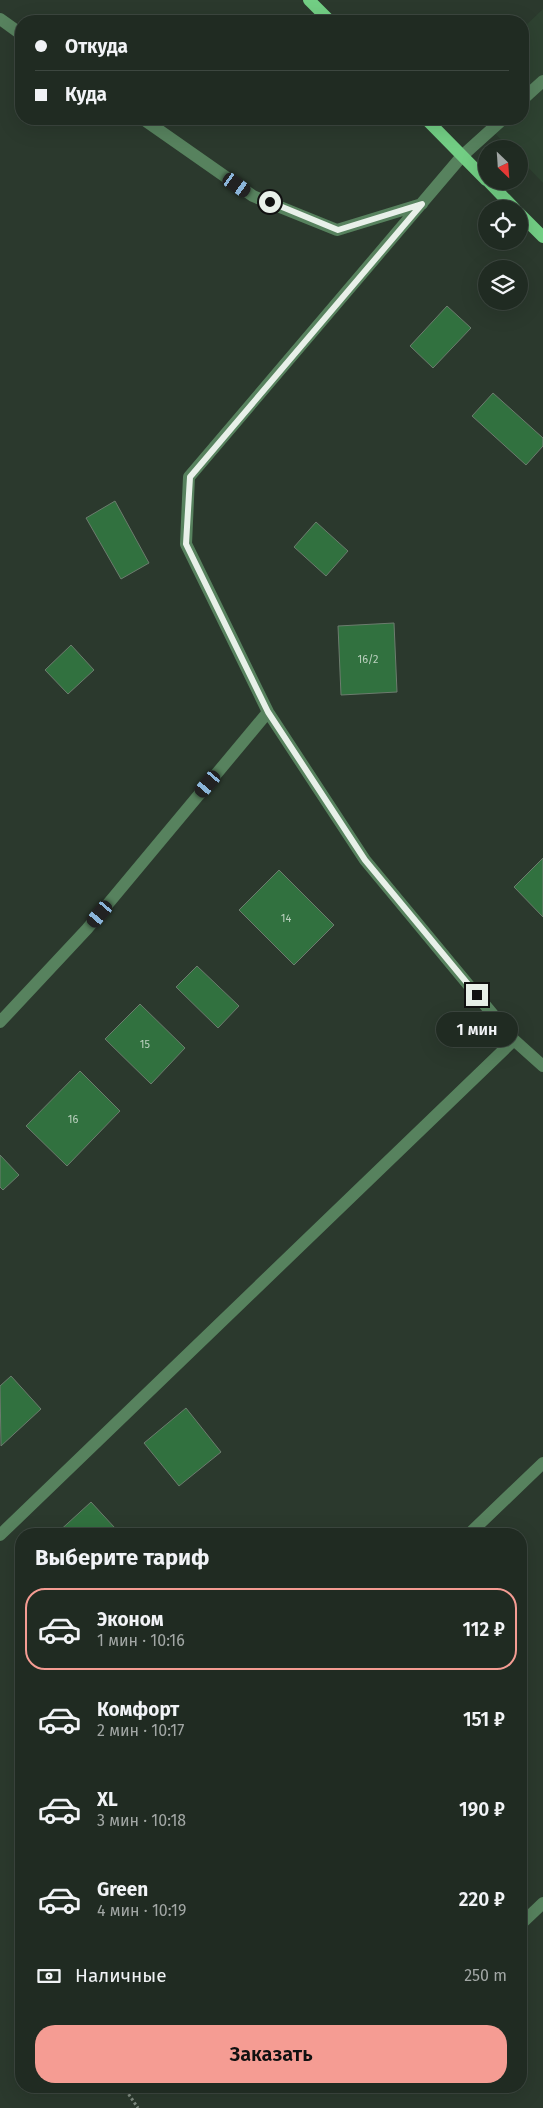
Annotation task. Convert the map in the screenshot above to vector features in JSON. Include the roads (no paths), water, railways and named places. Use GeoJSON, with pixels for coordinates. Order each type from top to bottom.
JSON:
{"type":"FeatureCollection","features":[{"type":"Feature","properties":{"kind":"main road"},"geometry":{"type":"LineString","coordinates":[[309,0],[324,15]]}},
{"type":"Feature","properties":{"kind":"main road"},"geometry":{"type":"LineString","coordinates":[[432,125],[478,171]]}},
{"type":"Feature","properties":{"kind":"main road"},"geometry":{"type":"LineString","coordinates":[[497,190],[506,200]]}},
{"type":"Feature","properties":{"kind":"main road"},"geometry":{"type":"LineString","coordinates":[[528,221],[543,237]]}},
{"type":"Feature","properties":{"kind":"street"},"geometry":{"type":"LineString","coordinates":[[0,19],[15,30]]}},
{"type":"Feature","properties":{"kind":"street"},"geometry":{"type":"LineString","coordinates":[[529,94],[543,81]]}},
{"type":"Feature","properties":{"kind":"street"},"geometry":{"type":"LineString","coordinates":[[152,125],[253,196],[338,230],[422,204]]}},
{"type":"Feature","properties":{"kind":"street"},"geometry":{"type":"LineString","coordinates":[[496,125],[462,156],[190,477],[186,544],[268,712],[365,860],[514,1040],[543,1066]]}},
{"type":"Feature","properties":{"kind":"street"},"geometry":{"type":"LineString","coordinates":[[0,1022],[88,929],[268,712]]}},
{"type":"Feature","properties":{"kind":"street"},"geometry":{"type":"LineString","coordinates":[[0,1535],[514,1040]]}},
{"type":"Feature","properties":{"kind":"street"},"geometry":{"type":"LineString","coordinates":[[475,1528],[543,1463]]}},
{"type":"Feature","properties":{"kind":"street"},"geometry":{"type":"LineString","coordinates":[[527,1918],[543,1902]]}}]}
